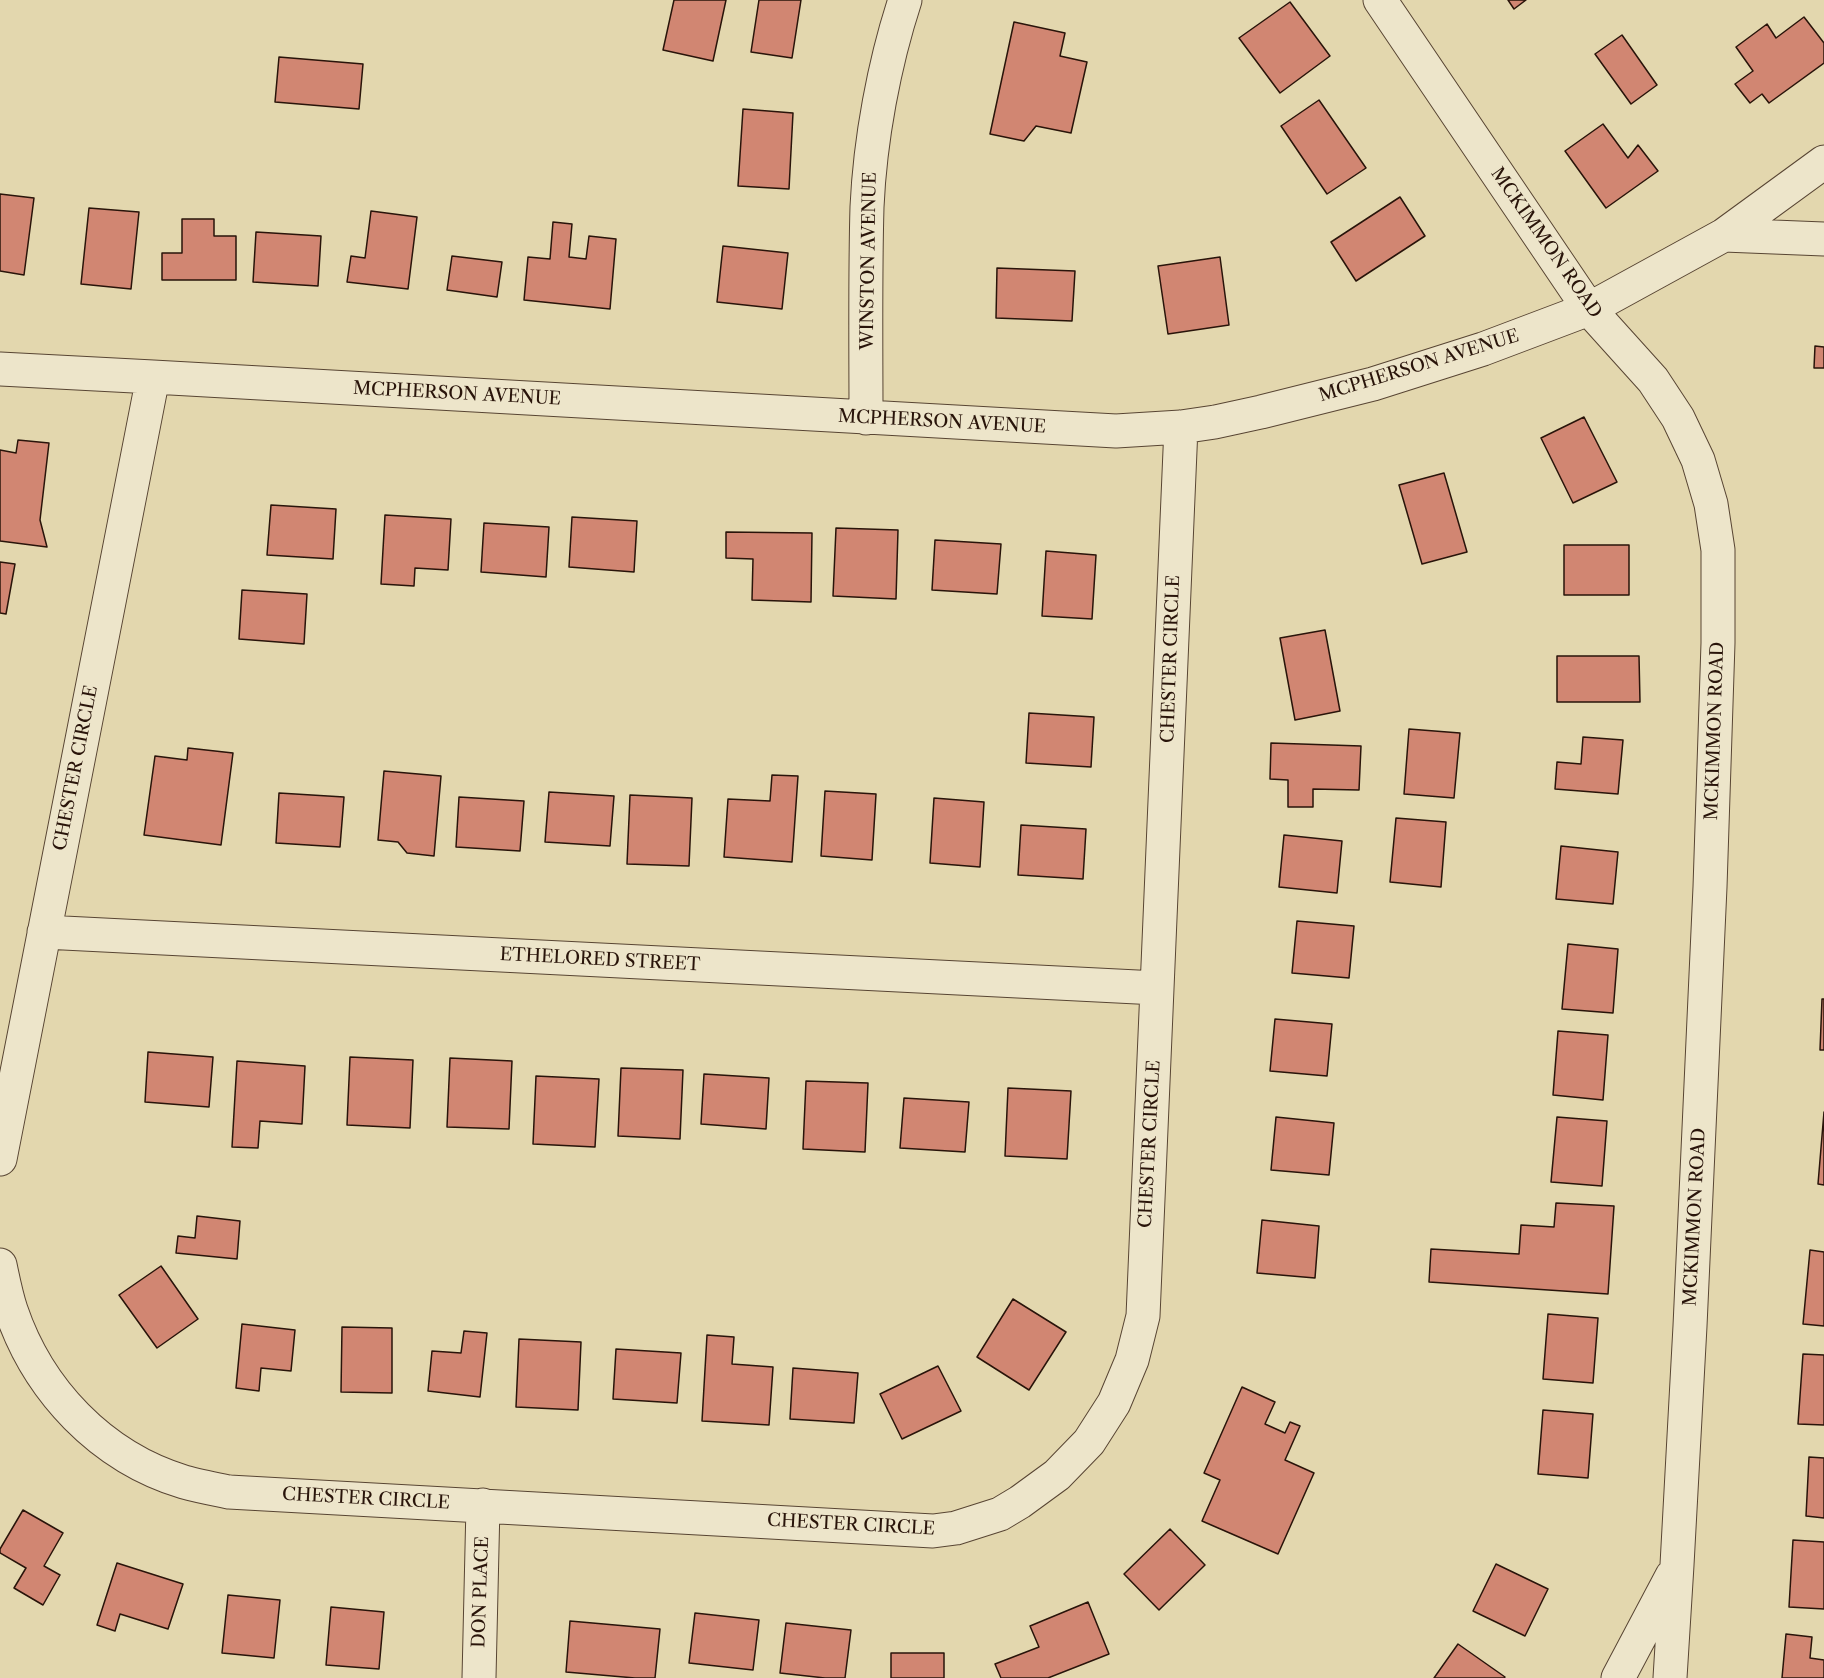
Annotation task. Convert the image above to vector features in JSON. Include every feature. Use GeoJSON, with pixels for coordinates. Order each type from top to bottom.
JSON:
{"type":"FeatureCollection","features":[{"type":"Feature","properties":{"kind":"street","name":"WINSTON AVENUE"},"geometry":{"type":"LineString","coordinates":[[866,418],[867,205],[881,91],[897,23],[905,0]]}},
{"type":"Feature","properties":{"kind":"street","name":"MCKIMMON ROAD"},"geometry":{"type":"LineString","coordinates":[[1380,0],[1589,309],[1653,380],[1678,418],[1698,460],[1712,504],[1718,549],[1718,643],[1710,887],[1670,1678]]}},
{"type":"Feature","properties":{"kind":"street","name":"MCPHERSON AVENUE"},"geometry":{"type":"LineString","coordinates":[[0,369],[1116,431],[1181,427],[1261,412],[1373,384],[1483,349],[1589,309],[1724,235],[1824,162]]}},
{"type":"Feature","properties":{"kind":"street"},"geometry":{"type":"LineString","coordinates":[[1724,235],[1824,239]]}},
{"type":"Feature","properties":{"kind":"street","name":"CHESTER CIRCLE"},"geometry":{"type":"LineString","coordinates":[[0,1159],[153,377]]}},
{"type":"Feature","properties":{"kind":"street","name":"CHESTER CIRCLE"},"geometry":{"type":"LineString","coordinates":[[0,1265],[10,1309],[28,1352],[52,1391],[102,1440],[141,1465],[183,1482],[229,1492],[933,1531],[956,1528],[1000,1514],[1020,1502],[1057,1475],[1089,1442],[1114,1403],[1132,1360],[1143,1316],[1181,427]]}},
{"type":"Feature","properties":{"kind":"street","name":"ETHELORED STREET"},"geometry":{"type":"LineString","coordinates":[[44,932],[1157,988]]}},
{"type":"Feature","properties":{"kind":"street","name":"DON PLACE"},"geometry":{"type":"LineString","coordinates":[[478,1678],[483,1505]]}},
{"type":"Feature","properties":{"kind":"street","name":"MCKIMMON ROAD"},"geometry":{"type":"LineString","coordinates":[[1618,1678],[1677,1565]]}},
{"type":"Feature","properties":{"kind":"building"},"geometry":{"type":"Polygon","coordinates":[[[674,0],[726,0],[713,61],[663,50],[674,0]]]}},
{"type":"Feature","properties":{"kind":"building"},"geometry":{"type":"Polygon","coordinates":[[[759,0],[801,0],[792,58],[751,52],[759,0]]]}},
{"type":"Feature","properties":{"kind":"building"},"geometry":{"type":"Polygon","coordinates":[[[1508,0],[1526,0],[1514,9],[1508,0]]]}},
{"type":"Feature","properties":{"kind":"building"},"geometry":{"type":"Polygon","coordinates":[[[1290,2],[1330,56],[1280,93],[1239,38],[1290,2]]]}},
{"type":"Feature","properties":{"kind":"building"},"geometry":{"type":"Polygon","coordinates":[[[1804,17],[1824,43],[1824,63],[1769,103],[1762,94],[1750,103],[1735,84],[1753,71],[1736,47],[1767,24],[1776,38],[1804,17]]]}},
{"type":"Feature","properties":{"kind":"building"},"geometry":{"type":"Polygon","coordinates":[[[1014,22],[1065,33],[1060,56],[1087,62],[1071,133],[1036,126],[1024,141],[990,134],[1014,22]]]}},
{"type":"Feature","properties":{"kind":"building"},"geometry":{"type":"Polygon","coordinates":[[[1622,35],[1657,85],[1631,104],[1595,54],[1622,35]]]}},
{"type":"Feature","properties":{"kind":"building"},"geometry":{"type":"Polygon","coordinates":[[[279,57],[363,64],[359,109],[275,102],[279,57]]]}},
{"type":"Feature","properties":{"kind":"building"},"geometry":{"type":"Polygon","coordinates":[[[1319,100],[1366,168],[1327,194],[1281,126],[1319,100]]]}},
{"type":"Feature","properties":{"kind":"building"},"geometry":{"type":"Polygon","coordinates":[[[743,109],[793,113],[789,189],[738,186],[743,109]]]}},
{"type":"Feature","properties":{"kind":"building"},"geometry":{"type":"Polygon","coordinates":[[[1603,124],[1628,158],[1638,145],[1658,171],[1606,208],[1565,151],[1603,124]]]}},
{"type":"Feature","properties":{"kind":"building"},"geometry":{"type":"Polygon","coordinates":[[[0,194],[34,198],[24,275],[0,271],[0,194]]]}},
{"type":"Feature","properties":{"kind":"building"},"geometry":{"type":"Polygon","coordinates":[[[1400,197],[1425,236],[1356,281],[1331,242],[1400,197]]]}},
{"type":"Feature","properties":{"kind":"building"},"geometry":{"type":"Polygon","coordinates":[[[89,208],[139,212],[131,289],[81,284],[89,208]]]}},
{"type":"Feature","properties":{"kind":"building"},"geometry":{"type":"Polygon","coordinates":[[[371,211],[417,217],[408,289],[347,282],[351,256],[365,258],[371,211]]]}},
{"type":"Feature","properties":{"kind":"building"},"geometry":{"type":"Polygon","coordinates":[[[182,219],[214,219],[214,236],[236,236],[236,280],[162,280],[162,253],[182,253],[182,219]]]}},
{"type":"Feature","properties":{"kind":"building"},"geometry":{"type":"Polygon","coordinates":[[[553,222],[572,224],[569,257],[586,259],[589,236],[616,239],[610,309],[524,300],[528,257],[550,259],[553,222]]]}},
{"type":"Feature","properties":{"kind":"building"},"geometry":{"type":"Polygon","coordinates":[[[256,232],[321,236],[318,286],[253,282],[256,232]]]}},
{"type":"Feature","properties":{"kind":"building"},"geometry":{"type":"Polygon","coordinates":[[[723,246],[788,253],[782,309],[717,302],[723,246]]]}},
{"type":"Feature","properties":{"kind":"building"},"geometry":{"type":"Polygon","coordinates":[[[452,256],[502,262],[497,297],[447,290],[452,256]]]}},
{"type":"Feature","properties":{"kind":"building"},"geometry":{"type":"Polygon","coordinates":[[[1220,257],[1229,325],[1168,334],[1158,266],[1220,257]]]}},
{"type":"Feature","properties":{"kind":"building"},"geometry":{"type":"Polygon","coordinates":[[[997,268],[1075,271],[1072,321],[996,318],[997,268]]]}},
{"type":"Feature","properties":{"kind":"building"},"geometry":{"type":"Polygon","coordinates":[[[1815,346],[1824,347],[1824,368],[1814,368],[1815,346]]]}},
{"type":"Feature","properties":{"kind":"building"},"geometry":{"type":"Polygon","coordinates":[[[1584,417],[1617,482],[1573,503],[1541,438],[1584,417]]]}},
{"type":"Feature","properties":{"kind":"building"},"geometry":{"type":"Polygon","coordinates":[[[18,440],[49,443],[40,520],[47,547],[0,541],[0,450],[16,453],[18,440]]]}},
{"type":"Feature","properties":{"kind":"building"},"geometry":{"type":"Polygon","coordinates":[[[1444,473],[1467,552],[1422,564],[1399,485],[1444,473]]]}},
{"type":"Feature","properties":{"kind":"building"},"geometry":{"type":"Polygon","coordinates":[[[271,505],[336,509],[333,559],[267,555],[271,505]]]}},
{"type":"Feature","properties":{"kind":"building"},"geometry":{"type":"Polygon","coordinates":[[[385,515],[451,519],[448,570],[415,568],[414,586],[381,584],[385,515]]]}},
{"type":"Feature","properties":{"kind":"building"},"geometry":{"type":"Polygon","coordinates":[[[572,517],[637,521],[634,572],[569,567],[572,517]]]}},
{"type":"Feature","properties":{"kind":"building"},"geometry":{"type":"Polygon","coordinates":[[[484,523],[549,527],[546,577],[481,572],[484,523]]]}},
{"type":"Feature","properties":{"kind":"building"},"geometry":{"type":"Polygon","coordinates":[[[836,528],[898,530],[896,599],[833,596],[836,528]]]}},
{"type":"Feature","properties":{"kind":"building"},"geometry":{"type":"Polygon","coordinates":[[[726,532],[812,533],[811,602],[752,600],[753,559],[726,558],[726,532]]]}},
{"type":"Feature","properties":{"kind":"building"},"geometry":{"type":"Polygon","coordinates":[[[935,540],[1001,544],[997,594],[932,590],[935,540]]]}},
{"type":"Feature","properties":{"kind":"building"},"geometry":{"type":"Polygon","coordinates":[[[1564,545],[1629,545],[1629,595],[1564,595],[1564,545]]]}},
{"type":"Feature","properties":{"kind":"building"},"geometry":{"type":"Polygon","coordinates":[[[1046,551],[1096,555],[1092,619],[1042,616],[1046,551]]]}},
{"type":"Feature","properties":{"kind":"building"},"geometry":{"type":"Polygon","coordinates":[[[0,562],[15,564],[6,614],[0,613],[0,562]]]}},
{"type":"Feature","properties":{"kind":"building"},"geometry":{"type":"Polygon","coordinates":[[[242,590],[307,594],[304,644],[239,639],[242,590]]]}},
{"type":"Feature","properties":{"kind":"building"},"geometry":{"type":"Polygon","coordinates":[[[1325,630],[1340,711],[1295,720],[1280,638],[1325,630]]]}},
{"type":"Feature","properties":{"kind":"building"},"geometry":{"type":"Polygon","coordinates":[[[1557,656],[1639,656],[1640,702],[1557,702],[1557,656]]]}},
{"type":"Feature","properties":{"kind":"building"},"geometry":{"type":"Polygon","coordinates":[[[1029,713],[1094,717],[1091,767],[1026,763],[1029,713]]]}},
{"type":"Feature","properties":{"kind":"building"},"geometry":{"type":"Polygon","coordinates":[[[1409,729],[1460,733],[1454,798],[1404,794],[1409,729]]]}},
{"type":"Feature","properties":{"kind":"building"},"geometry":{"type":"Polygon","coordinates":[[[1583,737],[1623,740],[1618,794],[1555,789],[1557,762],[1581,764],[1583,737]]]}},
{"type":"Feature","properties":{"kind":"building"},"geometry":{"type":"Polygon","coordinates":[[[1271,743],[1361,746],[1359,790],[1313,789],[1313,807],[1288,807],[1288,780],[1270,779],[1271,743]]]}},
{"type":"Feature","properties":{"kind":"building"},"geometry":{"type":"Polygon","coordinates":[[[188,748],[233,753],[221,845],[144,835],[155,756],[187,760],[188,748]]]}},
{"type":"Feature","properties":{"kind":"building"},"geometry":{"type":"Polygon","coordinates":[[[384,771],[441,776],[434,856],[407,853],[398,842],[378,840],[384,771]]]}},
{"type":"Feature","properties":{"kind":"building"},"geometry":{"type":"Polygon","coordinates":[[[772,775],[798,776],[792,862],[724,857],[728,799],[770,801],[772,775]]]}},
{"type":"Feature","properties":{"kind":"building"},"geometry":{"type":"Polygon","coordinates":[[[825,791],[876,794],[872,860],[821,856],[825,791]]]}},
{"type":"Feature","properties":{"kind":"building"},"geometry":{"type":"Polygon","coordinates":[[[549,792],[614,796],[610,846],[545,842],[549,792]]]}},
{"type":"Feature","properties":{"kind":"building"},"geometry":{"type":"Polygon","coordinates":[[[279,793],[344,797],[340,847],[276,843],[279,793]]]}},
{"type":"Feature","properties":{"kind":"building"},"geometry":{"type":"Polygon","coordinates":[[[630,795],[692,798],[689,866],[627,864],[630,795]]]}},
{"type":"Feature","properties":{"kind":"building"},"geometry":{"type":"Polygon","coordinates":[[[459,797],[524,801],[520,851],[456,847],[459,797]]]}},
{"type":"Feature","properties":{"kind":"building"},"geometry":{"type":"Polygon","coordinates":[[[934,798],[984,802],[980,867],[930,863],[934,798]]]}},
{"type":"Feature","properties":{"kind":"building"},"geometry":{"type":"Polygon","coordinates":[[[1396,818],[1446,822],[1441,887],[1390,882],[1396,818]]]}},
{"type":"Feature","properties":{"kind":"building"},"geometry":{"type":"Polygon","coordinates":[[[1021,825],[1086,829],[1083,879],[1018,875],[1021,825]]]}},
{"type":"Feature","properties":{"kind":"building"},"geometry":{"type":"Polygon","coordinates":[[[1284,835],[1342,841],[1337,893],[1279,887],[1284,835]]]}},
{"type":"Feature","properties":{"kind":"building"},"geometry":{"type":"Polygon","coordinates":[[[1561,846],[1618,852],[1613,904],[1556,899],[1561,846]]]}},
{"type":"Feature","properties":{"kind":"building"},"geometry":{"type":"Polygon","coordinates":[[[1297,921],[1354,926],[1349,978],[1292,973],[1297,921]]]}},
{"type":"Feature","properties":{"kind":"building"},"geometry":{"type":"Polygon","coordinates":[[[1568,944],[1618,949],[1613,1013],[1562,1009],[1568,944]]]}},
{"type":"Feature","properties":{"kind":"building"},"geometry":{"type":"Polygon","coordinates":[[[1822,999],[1824,999],[1824,1050],[1820,1050],[1822,999]]]}},
{"type":"Feature","properties":{"kind":"building"},"geometry":{"type":"Polygon","coordinates":[[[1275,1019],[1332,1024],[1327,1076],[1270,1071],[1275,1019]]]}},
{"type":"Feature","properties":{"kind":"building"},"geometry":{"type":"Polygon","coordinates":[[[1558,1031],[1608,1035],[1603,1100],[1553,1095],[1558,1031]]]}},
{"type":"Feature","properties":{"kind":"building"},"geometry":{"type":"Polygon","coordinates":[[[148,1052],[213,1057],[209,1107],[145,1102],[148,1052]]]}},
{"type":"Feature","properties":{"kind":"building"},"geometry":{"type":"Polygon","coordinates":[[[350,1057],[413,1060],[410,1128],[347,1125],[350,1057]]]}},
{"type":"Feature","properties":{"kind":"building"},"geometry":{"type":"Polygon","coordinates":[[[450,1058],[512,1061],[509,1129],[447,1127],[450,1058]]]}},
{"type":"Feature","properties":{"kind":"building"},"geometry":{"type":"Polygon","coordinates":[[[237,1061],[305,1066],[302,1124],[260,1121],[258,1148],[232,1147],[237,1061]]]}},
{"type":"Feature","properties":{"kind":"building"},"geometry":{"type":"Polygon","coordinates":[[[621,1068],[683,1070],[680,1139],[618,1136],[621,1068]]]}},
{"type":"Feature","properties":{"kind":"building"},"geometry":{"type":"Polygon","coordinates":[[[704,1074],[769,1078],[766,1129],[701,1124],[704,1074]]]}},
{"type":"Feature","properties":{"kind":"building"},"geometry":{"type":"Polygon","coordinates":[[[536,1076],[599,1079],[595,1147],[533,1144],[536,1076]]]}},
{"type":"Feature","properties":{"kind":"building"},"geometry":{"type":"Polygon","coordinates":[[[806,1081],[868,1083],[865,1152],[803,1149],[806,1081]]]}},
{"type":"Feature","properties":{"kind":"building"},"geometry":{"type":"Polygon","coordinates":[[[1008,1088],[1071,1091],[1067,1159],[1005,1156],[1008,1088]]]}},
{"type":"Feature","properties":{"kind":"building"},"geometry":{"type":"Polygon","coordinates":[[[904,1098],[969,1102],[965,1152],[900,1148],[904,1098]]]}},
{"type":"Feature","properties":{"kind":"building"},"geometry":{"type":"Polygon","coordinates":[[[1824,1112],[1824,1185],[1818,1184],[1824,1112]]]}},
{"type":"Feature","properties":{"kind":"building"},"geometry":{"type":"Polygon","coordinates":[[[1276,1117],[1334,1123],[1329,1175],[1271,1170],[1276,1117]]]}},
{"type":"Feature","properties":{"kind":"building"},"geometry":{"type":"Polygon","coordinates":[[[1557,1117],[1607,1121],[1602,1186],[1551,1182],[1557,1117]]]}},
{"type":"Feature","properties":{"kind":"building"},"geometry":{"type":"Polygon","coordinates":[[[1556,1203],[1614,1206],[1608,1294],[1429,1282],[1431,1249],[1519,1254],[1521,1225],[1554,1227],[1556,1203]]]}},
{"type":"Feature","properties":{"kind":"building"},"geometry":{"type":"Polygon","coordinates":[[[197,1216],[240,1221],[237,1259],[176,1253],[178,1236],[195,1238],[197,1216]]]}},
{"type":"Feature","properties":{"kind":"building"},"geometry":{"type":"Polygon","coordinates":[[[1262,1220],[1319,1226],[1315,1278],[1257,1273],[1262,1220]]]}},
{"type":"Feature","properties":{"kind":"building"},"geometry":{"type":"Polygon","coordinates":[[[1810,1250],[1824,1252],[1824,1326],[1803,1324],[1810,1250]]]}},
{"type":"Feature","properties":{"kind":"building"},"geometry":{"type":"Polygon","coordinates":[[[161,1266],[198,1319],[157,1348],[119,1295],[161,1266]]]}},
{"type":"Feature","properties":{"kind":"building"},"geometry":{"type":"Polygon","coordinates":[[[1013,1299],[1066,1332],[1029,1390],[977,1357],[1013,1299]]]}},
{"type":"Feature","properties":{"kind":"building"},"geometry":{"type":"Polygon","coordinates":[[[1548,1314],[1598,1318],[1593,1383],[1543,1379],[1548,1314]]]}},
{"type":"Feature","properties":{"kind":"building"},"geometry":{"type":"Polygon","coordinates":[[[242,1324],[295,1330],[291,1371],[261,1368],[259,1391],[236,1388],[242,1324]]]}},
{"type":"Feature","properties":{"kind":"building"},"geometry":{"type":"Polygon","coordinates":[[[342,1327],[392,1328],[392,1393],[341,1392],[342,1327]]]}},
{"type":"Feature","properties":{"kind":"building"},"geometry":{"type":"Polygon","coordinates":[[[464,1331],[487,1333],[480,1397],[428,1391],[432,1351],[461,1353],[464,1331]]]}},
{"type":"Feature","properties":{"kind":"building"},"geometry":{"type":"Polygon","coordinates":[[[707,1335],[734,1337],[732,1364],[773,1367],[769,1425],[702,1421],[707,1335]]]}},
{"type":"Feature","properties":{"kind":"building"},"geometry":{"type":"Polygon","coordinates":[[[519,1339],[581,1342],[578,1410],[516,1407],[519,1339]]]}},
{"type":"Feature","properties":{"kind":"building"},"geometry":{"type":"Polygon","coordinates":[[[616,1349],[681,1353],[677,1403],[613,1399],[616,1349]]]}},
{"type":"Feature","properties":{"kind":"building"},"geometry":{"type":"Polygon","coordinates":[[[1803,1354],[1824,1355],[1824,1425],[1798,1424],[1803,1354]]]}},
{"type":"Feature","properties":{"kind":"building"},"geometry":{"type":"Polygon","coordinates":[[[938,1366],[961,1411],[902,1439],[880,1394],[938,1366]]]}},
{"type":"Feature","properties":{"kind":"building"},"geometry":{"type":"Polygon","coordinates":[[[793,1368],[858,1373],[854,1423],[790,1419],[793,1368]]]}},
{"type":"Feature","properties":{"kind":"building"},"geometry":{"type":"Polygon","coordinates":[[[1242,1387],[1275,1402],[1265,1424],[1285,1433],[1290,1422],[1300,1426],[1285,1460],[1314,1473],[1278,1554],[1202,1521],[1220,1480],[1204,1473],[1242,1387]]]}},
{"type":"Feature","properties":{"kind":"building"},"geometry":{"type":"Polygon","coordinates":[[[1543,1410],[1593,1414],[1588,1478],[1538,1474],[1543,1410]]]}},
{"type":"Feature","properties":{"kind":"building"},"geometry":{"type":"Polygon","coordinates":[[[1809,1457],[1824,1458],[1824,1518],[1806,1516],[1809,1457]]]}},
{"type":"Feature","properties":{"kind":"building"},"geometry":{"type":"Polygon","coordinates":[[[23,1510],[63,1533],[44,1566],[60,1575],[43,1605],[14,1588],[26,1568],[0,1553],[0,1549],[23,1510]]]}},
{"type":"Feature","properties":{"kind":"building"},"geometry":{"type":"Polygon","coordinates":[[[1170,1529],[1205,1565],[1159,1610],[1124,1574],[1170,1529]]]}},
{"type":"Feature","properties":{"kind":"building"},"geometry":{"type":"Polygon","coordinates":[[[1793,1540],[1824,1542],[1824,1609],[1789,1607],[1793,1540]]]}},
{"type":"Feature","properties":{"kind":"building"},"geometry":{"type":"Polygon","coordinates":[[[117,1563],[183,1584],[168,1629],[120,1614],[115,1631],[97,1625],[117,1563]]]}},
{"type":"Feature","properties":{"kind":"building"},"geometry":{"type":"Polygon","coordinates":[[[1496,1564],[1548,1589],[1525,1636],[1473,1611],[1496,1564]]]}},
{"type":"Feature","properties":{"kind":"building"},"geometry":{"type":"Polygon","coordinates":[[[228,1595],[280,1600],[274,1658],[222,1653],[228,1595]]]}},
{"type":"Feature","properties":{"kind":"building"},"geometry":{"type":"Polygon","coordinates":[[[1088,1602],[1109,1654],[1048,1678],[1001,1678],[995,1664],[1039,1647],[1030,1626],[1088,1602]]]}},
{"type":"Feature","properties":{"kind":"building"},"geometry":{"type":"Polygon","coordinates":[[[331,1607],[384,1612],[379,1669],[326,1665],[331,1607]]]}},
{"type":"Feature","properties":{"kind":"building"},"geometry":{"type":"Polygon","coordinates":[[[695,1613],[759,1620],[753,1670],[689,1663],[695,1613]]]}},
{"type":"Feature","properties":{"kind":"building"},"geometry":{"type":"Polygon","coordinates":[[[570,1621],[660,1629],[655,1678],[566,1672],[570,1621]]]}},
{"type":"Feature","properties":{"kind":"building"},"geometry":{"type":"Polygon","coordinates":[[[786,1623],[851,1630],[845,1678],[780,1673],[786,1623]]]}},
{"type":"Feature","properties":{"kind":"building"},"geometry":{"type":"Polygon","coordinates":[[[1786,1634],[1812,1637],[1810,1658],[1824,1660],[1824,1678],[1782,1678],[1786,1634]]]}},
{"type":"Feature","properties":{"kind":"building"},"geometry":{"type":"Polygon","coordinates":[[[1458,1644],[1505,1677],[1434,1678],[1458,1644]]]}},
{"type":"Feature","properties":{"kind":"building"},"geometry":{"type":"Polygon","coordinates":[[[891,1653],[944,1653],[944,1678],[891,1678],[891,1653]]]}}]}
